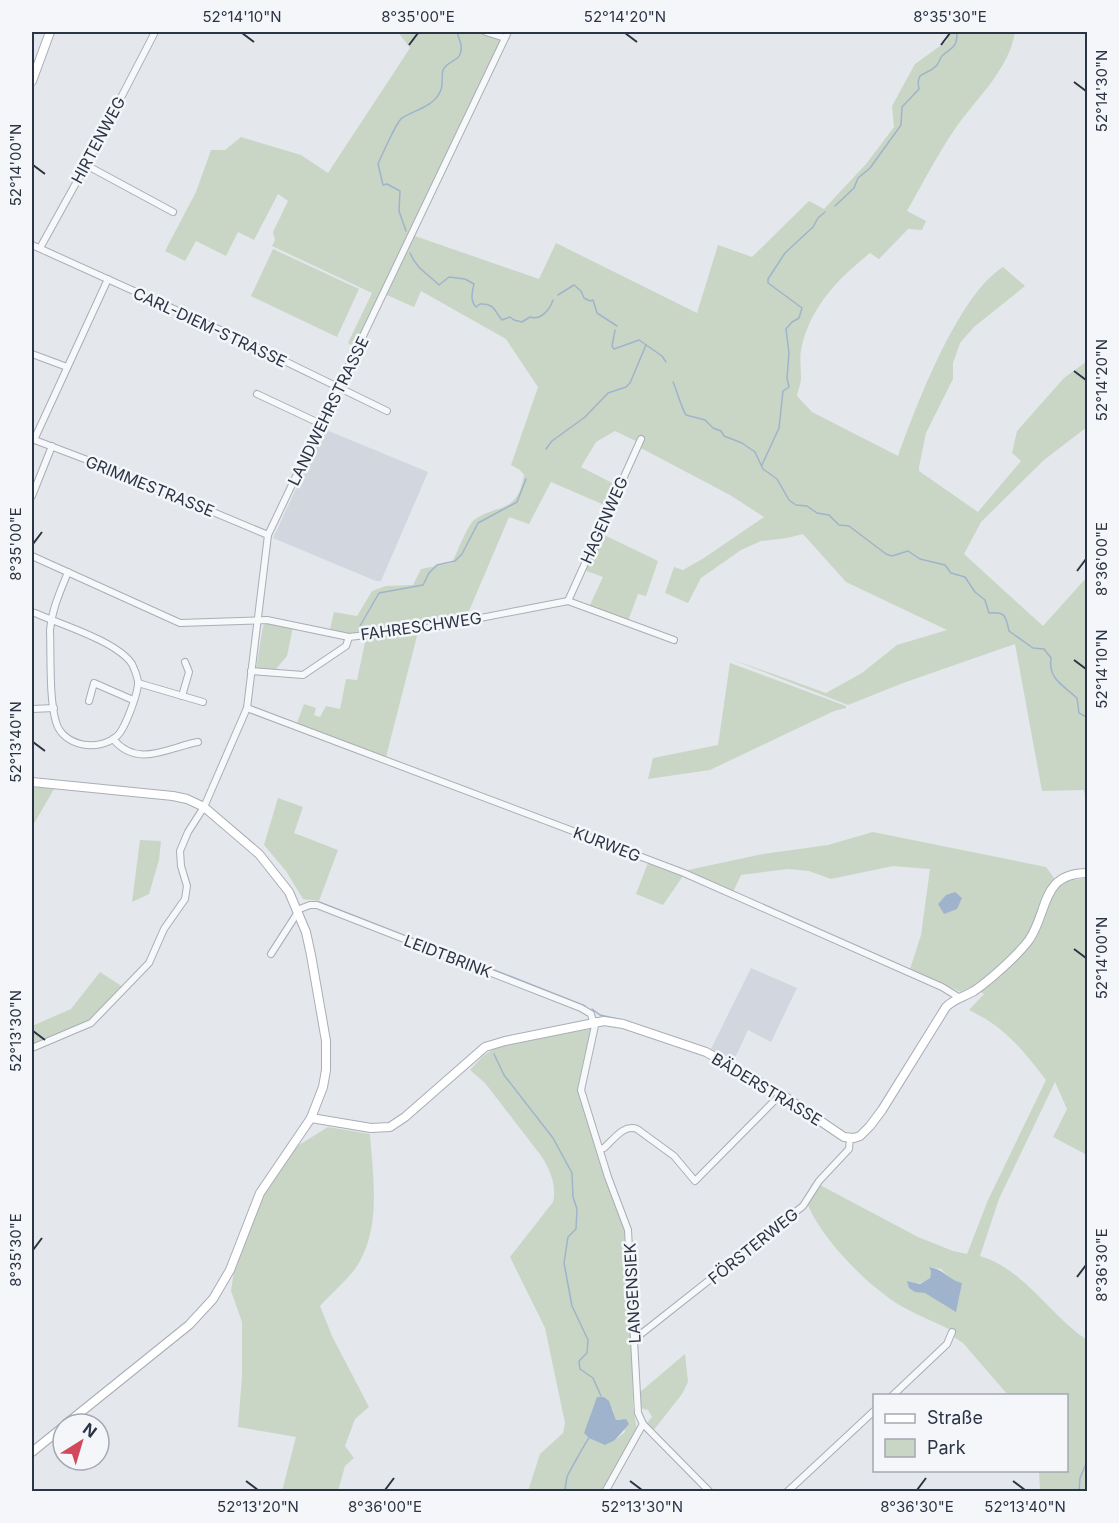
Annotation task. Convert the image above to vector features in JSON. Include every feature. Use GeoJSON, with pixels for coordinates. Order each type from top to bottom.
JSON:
{"type":"FeatureCollection","features":[{"type":"Feature","properties":{"kind":"street"},"geometry":{"type":"LineString","coordinates":[[32,81],[50,32]]}},
{"type":"Feature","properties":{"kind":"street","name":"HIRTENWEG"},"geometry":{"type":"LineString","coordinates":[[40,248],[155,32]]}},
{"type":"Feature","properties":{"kind":"street"},"geometry":{"type":"LineString","coordinates":[[486,32],[506,35]]}},
{"type":"Feature","properties":{"kind":"street","name":"LANDWEHRSTRASSE"},"geometry":{"type":"LineString","coordinates":[[32,1048],[91,1023],[149,963],[164,929],[185,899],[187,886],[181,866],[180,851],[188,832],[204,807],[247,708],[268,535],[506,35]]}},
{"type":"Feature","properties":{"kind":"street"},"geometry":{"type":"LineString","coordinates":[[86,165],[173,212]]}},
{"type":"Feature","properties":{"kind":"street","name":"CARL-DIEM-STRASSE"},"geometry":{"type":"LineString","coordinates":[[32,245],[229,334],[387,411]]}},
{"type":"Feature","properties":{"kind":"street"},"geometry":{"type":"LineString","coordinates":[[33,440],[108,279]]}},
{"type":"Feature","properties":{"kind":"street"},"geometry":{"type":"LineString","coordinates":[[32,354],[67,367]]}},
{"type":"Feature","properties":{"kind":"street"},"geometry":{"type":"LineString","coordinates":[[257,394],[321,424]]}},
{"type":"Feature","properties":{"kind":"street","name":"HAGENWEG"},"geometry":{"type":"LineString","coordinates":[[567,601],[641,439]]}},
{"type":"Feature","properties":{"kind":"street","name":"GRIMMESTRASSE"},"geometry":{"type":"LineString","coordinates":[[33,440],[268,535]]}},
{"type":"Feature","properties":{"kind":"street"},"geometry":{"type":"LineString","coordinates":[[32,496],[52,446]]}},
{"type":"Feature","properties":{"kind":"street","name":"FAHRESCHWEG"},"geometry":{"type":"LineString","coordinates":[[32,556],[180,623],[267,620],[349,637],[434,627],[567,601]]}},
{"type":"Feature","properties":{"kind":"street"},"geometry":{"type":"LineString","coordinates":[[32,612],[51,620],[102,641],[132,663],[138,683],[123,728],[113,739],[97,745],[85,745],[65,737],[55,722],[51,620],[52,611],[68,572]]}},
{"type":"Feature","properties":{"kind":"street"},"geometry":{"type":"LineString","coordinates":[[567,601],[674,640]]}},
{"type":"Feature","properties":{"kind":"street"},"geometry":{"type":"LineString","coordinates":[[251,671],[303,675],[346,646],[349,637]]}},
{"type":"Feature","properties":{"kind":"street"},"geometry":{"type":"LineString","coordinates":[[182,696],[189,672],[185,662]]}},
{"type":"Feature","properties":{"kind":"street"},"geometry":{"type":"LineString","coordinates":[[89,701],[94,683],[133,700]]}},
{"type":"Feature","properties":{"kind":"street"},"geometry":{"type":"LineString","coordinates":[[138,683],[203,702]]}},
{"type":"Feature","properties":{"kind":"street"},"geometry":{"type":"LineString","coordinates":[[32,709],[54,708]]}},
{"type":"Feature","properties":{"kind":"street","name":"KURWEG"},"geometry":{"type":"LineString","coordinates":[[247,708],[684,873],[942,987],[960,998]]}},
{"type":"Feature","properties":{"kind":"street"},"geometry":{"type":"LineString","coordinates":[[113,739],[120,747],[135,753],[158,754],[180,745],[198,742]]}},
{"type":"Feature","properties":{"kind":"street"},"geometry":{"type":"LineString","coordinates":[[32,783],[173,796],[204,807],[270,866],[289,892],[306,932],[327,1057],[323,1087],[311,1118],[260,1193],[230,1270],[213,1299],[189,1325],[81,1412]]}},
{"type":"Feature","properties":{"kind":"street"},"geometry":{"type":"LineString","coordinates":[[850,1138],[860,1136],[882,1110],[942,1012],[950,1003],[982,984],[1026,943],[1033,932],[1050,890],[1058,881],[1072,874],[1088,873]]}},
{"type":"Feature","properties":{"kind":"street","name":"LEIDTBRINK"},"geometry":{"type":"LineString","coordinates":[[298,911],[310,904],[317,905],[581,1008],[591,1014],[595,1022]]}},
{"type":"Feature","properties":{"kind":"street"},"geometry":{"type":"LineString","coordinates":[[271,954],[298,911]]}},
{"type":"Feature","properties":{"kind":"street","name":"BÄDERSTRASSE"},"geometry":{"type":"LineString","coordinates":[[311,1118],[371,1128],[390,1127],[405,1117],[485,1047],[595,1022],[623,1024],[706,1052],[781,1094],[838,1133],[850,1138]]}},
{"type":"Feature","properties":{"kind":"street","name":"LANGENSIEK"},"geometry":{"type":"LineString","coordinates":[[595,1022],[581,1090],[608,1177],[628,1230],[638,1413],[642,1424]]}},
{"type":"Feature","properties":{"kind":"street"},"geometry":{"type":"LineString","coordinates":[[600,1149],[604,1148],[625,1128],[637,1129],[674,1156],[695,1181],[781,1094]]}},
{"type":"Feature","properties":{"kind":"street","name":"FÖRSTERWEG"},"geometry":{"type":"LineString","coordinates":[[635,1335],[641,1334],[803,1206],[819,1181],[849,1149],[850,1138]]}},
{"type":"Feature","properties":{"kind":"street"},"geometry":{"type":"LineString","coordinates":[[893,1394],[947,1344],[952,1332]]}},
{"type":"Feature","properties":{"kind":"street"},"geometry":{"type":"LineString","coordinates":[[787,1491],[873,1412]]}},
{"type":"Feature","properties":{"kind":"street"},"geometry":{"type":"LineString","coordinates":[[605,1491],[642,1424],[710,1491]]}},
{"type":"Feature","properties":{"kind":"street"},"geometry":{"type":"LineString","coordinates":[[32,1452],[51,1436]]}},
{"type":"Feature","properties":{"kind":"shaded area"},"geometry":{"type":"Polygon","coordinates":[[[324,429],[428,472],[381,581],[376,581],[273,538],[324,429]]]}},
{"type":"Feature","properties":{"kind":"shaded area"},"geometry":{"type":"Polygon","coordinates":[[[751,968],[797,988],[771,1042],[748,1030],[734,1060],[711,1049],[751,968]]]}},
{"type":"Feature","properties":{"kind":"green space"},"geometry":{"type":"Polygon","coordinates":[[[398,32],[505,32],[409,234],[539,279],[556,243],[697,313],[718,245],[752,257],[809,201],[824,209],[866,164],[894,127],[892,106],[915,64],[947,41],[948,32],[1015,32],[1012,45],[1000,70],[950,136],[907,211],[926,221],[922,230],[908,229],[879,259],[870,253],[837,283],[812,317],[802,345],[801,380],[797,396],[812,412],[898,456],[927,382],[955,326],[970,301],[986,281],[1003,267],[1025,286],[974,327],[960,343],[953,363],[953,379],[926,433],[919,467],[919,471],[978,512],[1021,461],[1012,453],[1017,431],[1064,378],[1087,361],[1087,427],[1044,460],[981,522],[964,554],[1043,626],[1087,577],[1087,805],[1084,790],[1042,791],[1015,644],[848,705],[731,659],[826,693],[862,673],[897,645],[947,630],[846,582],[803,534],[761,541],[741,550],[701,578],[688,603],[665,593],[674,567],[683,570],[764,517],[730,495],[639,447],[640,443],[615,431],[596,442],[581,467],[618,486],[609,507],[551,482],[529,524],[509,517],[466,618],[415,628],[363,634],[329,633],[334,612],[357,616],[372,591],[386,586],[413,585],[421,569],[452,563],[471,523],[505,506],[517,497],[524,475],[511,465],[538,387],[506,339],[421,291],[414,307],[380,292],[355,347],[348,343],[372,293],[272,246],[275,240],[273,232],[288,201],[278,194],[254,240],[238,232],[226,256],[196,241],[185,261],[165,251],[196,192],[211,150],[225,150],[241,137],[301,155],[328,173],[410,48],[398,32]]]}},
{"type":"Feature","properties":{"kind":"green space"},"geometry":{"type":"Polygon","coordinates":[[[273,249],[359,289],[337,337],[251,296],[273,249]]]}},
{"type":"Feature","properties":{"kind":"green space"},"geometry":{"type":"Polygon","coordinates":[[[600,533],[658,561],[646,596],[638,594],[628,621],[589,607],[603,577],[584,570],[600,533]]]}},
{"type":"Feature","properties":{"kind":"green space"},"geometry":{"type":"Polygon","coordinates":[[[266,623],[293,627],[287,656],[275,670],[256,669],[263,626],[266,623]]]}},
{"type":"Feature","properties":{"kind":"green space"},"geometry":{"type":"Polygon","coordinates":[[[418,632],[386,757],[297,723],[304,704],[316,708],[314,715],[320,717],[326,706],[340,709],[346,679],[357,680],[366,638],[418,632]]]}},
{"type":"Feature","properties":{"kind":"green space"},"geometry":{"type":"Polygon","coordinates":[[[730,663],[846,706],[846,708],[834,711],[710,770],[648,779],[653,758],[718,745],[730,663]]]}},
{"type":"Feature","properties":{"kind":"green space"},"geometry":{"type":"Polygon","coordinates":[[[32,787],[54,789],[32,827],[32,787]]]}},
{"type":"Feature","properties":{"kind":"green space"},"geometry":{"type":"Polygon","coordinates":[[[278,798],[303,807],[294,833],[338,850],[319,901],[303,899],[286,871],[264,845],[278,798]]]}},
{"type":"Feature","properties":{"kind":"green space"},"geometry":{"type":"Polygon","coordinates":[[[873,832],[1046,867],[1060,886],[1067,881],[1087,878],[1087,1155],[1053,1137],[1067,1109],[1055,1082],[999,1199],[980,1256],[996,1263],[1024,1282],[1073,1330],[1087,1340],[1087,1491],[1040,1491],[1039,1472],[1068,1472],[1068,1394],[1007,1394],[963,1343],[954,1337],[951,1330],[901,1306],[861,1275],[835,1248],[808,1205],[820,1185],[918,1237],[967,1254],[988,1200],[1046,1080],[1012,1040],[993,1024],[969,1010],[984,994],[973,987],[961,992],[910,969],[921,935],[930,869],[893,866],[831,879],[809,871],[788,869],[741,875],[733,892],[683,871],[763,854],[828,845],[873,832]],[[929,1267],[930,1278],[917,1283],[908,1281],[934,1298],[953,1281],[941,1269],[929,1267]]]}},
{"type":"Feature","properties":{"kind":"green space"},"geometry":{"type":"Polygon","coordinates":[[[140,840],[161,841],[159,860],[149,894],[132,902],[140,840]]]}},
{"type":"Feature","properties":{"kind":"green space"},"geometry":{"type":"Polygon","coordinates":[[[648,863],[683,876],[663,905],[636,894],[648,863]]]}},
{"type":"Feature","properties":{"kind":"green space"},"geometry":{"type":"Polygon","coordinates":[[[100,972],[123,987],[90,1021],[32,1045],[32,1026],[71,1009],[100,972]]]}},
{"type":"Feature","properties":{"kind":"green space"},"geometry":{"type":"Polygon","coordinates":[[[590,1029],[592,1032],[579,1081],[579,1090],[626,1231],[632,1335],[633,1407],[637,1430],[602,1491],[528,1491],[540,1454],[563,1433],[565,1423],[545,1328],[510,1257],[553,1202],[554,1190],[550,1173],[542,1157],[485,1083],[470,1070],[483,1056],[500,1045],[590,1029]],[[612,1408],[589,1421],[585,1433],[589,1438],[615,1440],[625,1432],[622,1419],[616,1420],[612,1408]]]}},
{"type":"Feature","properties":{"kind":"green space"},"geometry":{"type":"Polygon","coordinates":[[[328,1127],[370,1134],[374,1204],[369,1238],[364,1254],[355,1269],[320,1306],[332,1336],[369,1407],[355,1419],[345,1446],[354,1458],[345,1466],[338,1491],[282,1491],[296,1437],[238,1427],[242,1377],[242,1322],[231,1291],[234,1271],[260,1198],[288,1156],[299,1145],[328,1127]]]}},
{"type":"Feature","properties":{"kind":"green space"},"geometry":{"type":"Polygon","coordinates":[[[685,1354],[688,1382],[682,1394],[653,1431],[647,1423],[652,1417],[648,1410],[640,1408],[639,1393],[685,1354]]]}},
{"type":"Feature","properties":{"kind":"water"},"geometry":{"type":"Polygon","coordinates":[[[955,892],[962,898],[957,909],[944,914],[938,904],[946,895],[955,892]]]}},
{"type":"Feature","properties":{"kind":"water"},"geometry":{"type":"Polygon","coordinates":[[[929,1267],[962,1283],[956,1312],[925,1293],[915,1292],[909,1288],[907,1281],[920,1284],[930,1278],[929,1267]]]}},
{"type":"Feature","properties":{"kind":"water"},"geometry":{"type":"Polygon","coordinates":[[[597,1397],[604,1397],[609,1401],[616,1420],[626,1419],[629,1424],[615,1440],[605,1445],[589,1438],[584,1433],[597,1397]]]}},
{"type":"Feature","properties":{"kind":"waterway"},"geometry":{"type":"LineString","coordinates":[[406,231],[399,211],[400,191],[387,184],[383,185],[378,164],[389,139],[402,118],[428,105],[440,92],[443,70],[460,55],[461,45],[457,32]]}},
{"type":"Feature","properties":{"kind":"waterway"},"geometry":{"type":"LineString","coordinates":[[835,206],[854,188],[858,178],[870,168],[901,125],[902,107],[919,89],[920,76],[935,67],[942,56],[954,46],[957,32]]}},
{"type":"Feature","properties":{"kind":"waterway"},"geometry":{"type":"LineString","coordinates":[[762,465],[779,428],[783,391],[789,387],[786,329],[799,318],[802,308],[768,283],[768,279],[785,253],[813,227],[825,212]]}},
{"type":"Feature","properties":{"kind":"waterway"},"geometry":{"type":"LineString","coordinates":[[410,253],[419,267],[439,285],[449,277],[465,279],[474,284],[472,296],[474,305],[476,307],[480,304],[491,306],[502,320],[510,317],[522,322],[530,317],[541,316],[553,300]]}},
{"type":"Feature","properties":{"kind":"waterway"},"geometry":{"type":"LineString","coordinates":[[558,295],[574,285],[581,291],[584,298],[593,300],[597,313],[617,326]]}},
{"type":"Feature","properties":{"kind":"waterway"},"geometry":{"type":"LineString","coordinates":[[615,330],[612,346],[614,349],[639,340],[662,356],[666,362]]}},
{"type":"Feature","properties":{"kind":"waterway"},"geometry":{"type":"LineString","coordinates":[[546,449],[552,441],[585,417],[608,393],[626,387],[630,383],[646,345]]}},
{"type":"Feature","properties":{"kind":"waterway"},"geometry":{"type":"LineString","coordinates":[[673,382],[686,415],[705,420],[713,428],[721,431],[724,436],[742,443],[755,452],[763,469],[777,479],[789,500],[796,505],[807,506],[817,513],[829,515],[839,525],[849,526],[886,554],[892,556],[908,551],[920,559],[945,565],[951,573],[965,577],[975,592],[985,600],[989,613],[1002,614],[1006,618],[1009,631],[1033,648],[1044,649],[1051,658],[1054,676],[1077,698],[1079,713],[1088,718]]}},
{"type":"Feature","properties":{"kind":"waterway"},"geometry":{"type":"LineString","coordinates":[[360,626],[379,593],[423,585],[429,573],[437,565],[455,561],[462,554],[478,523],[517,502],[526,479]]}},
{"type":"Feature","properties":{"kind":"waterway"},"geometry":{"type":"LineString","coordinates":[[319,902],[431,946]]}},
{"type":"Feature","properties":{"kind":"waterway"},"geometry":{"type":"LineString","coordinates":[[439,948],[585,1006]]}},
{"type":"Feature","properties":{"kind":"waterway"},"geometry":{"type":"LineString","coordinates":[[592,1009],[600,1015],[622,1020]]}},
{"type":"Feature","properties":{"kind":"waterway"},"geometry":{"type":"LineString","coordinates":[[494,1054],[504,1075],[553,1138],[572,1173],[573,1197],[577,1209],[576,1229],[568,1237],[564,1263],[572,1306],[588,1340],[587,1353],[579,1361],[580,1369],[593,1378],[601,1396]]}},
{"type":"Feature","properties":{"kind":"waterway"},"geometry":{"type":"LineString","coordinates":[[735,1063],[749,1071]]}},
{"type":"Feature","properties":{"kind":"waterway"},"geometry":{"type":"LineString","coordinates":[[564,1492],[567,1477],[589,1438]]}},
{"type":"Feature","properties":{"kind":"waterway"},"geometry":{"type":"LineString","coordinates":[[1079,1492],[1080,1478],[1085,1466],[1088,1465]]}}]}
